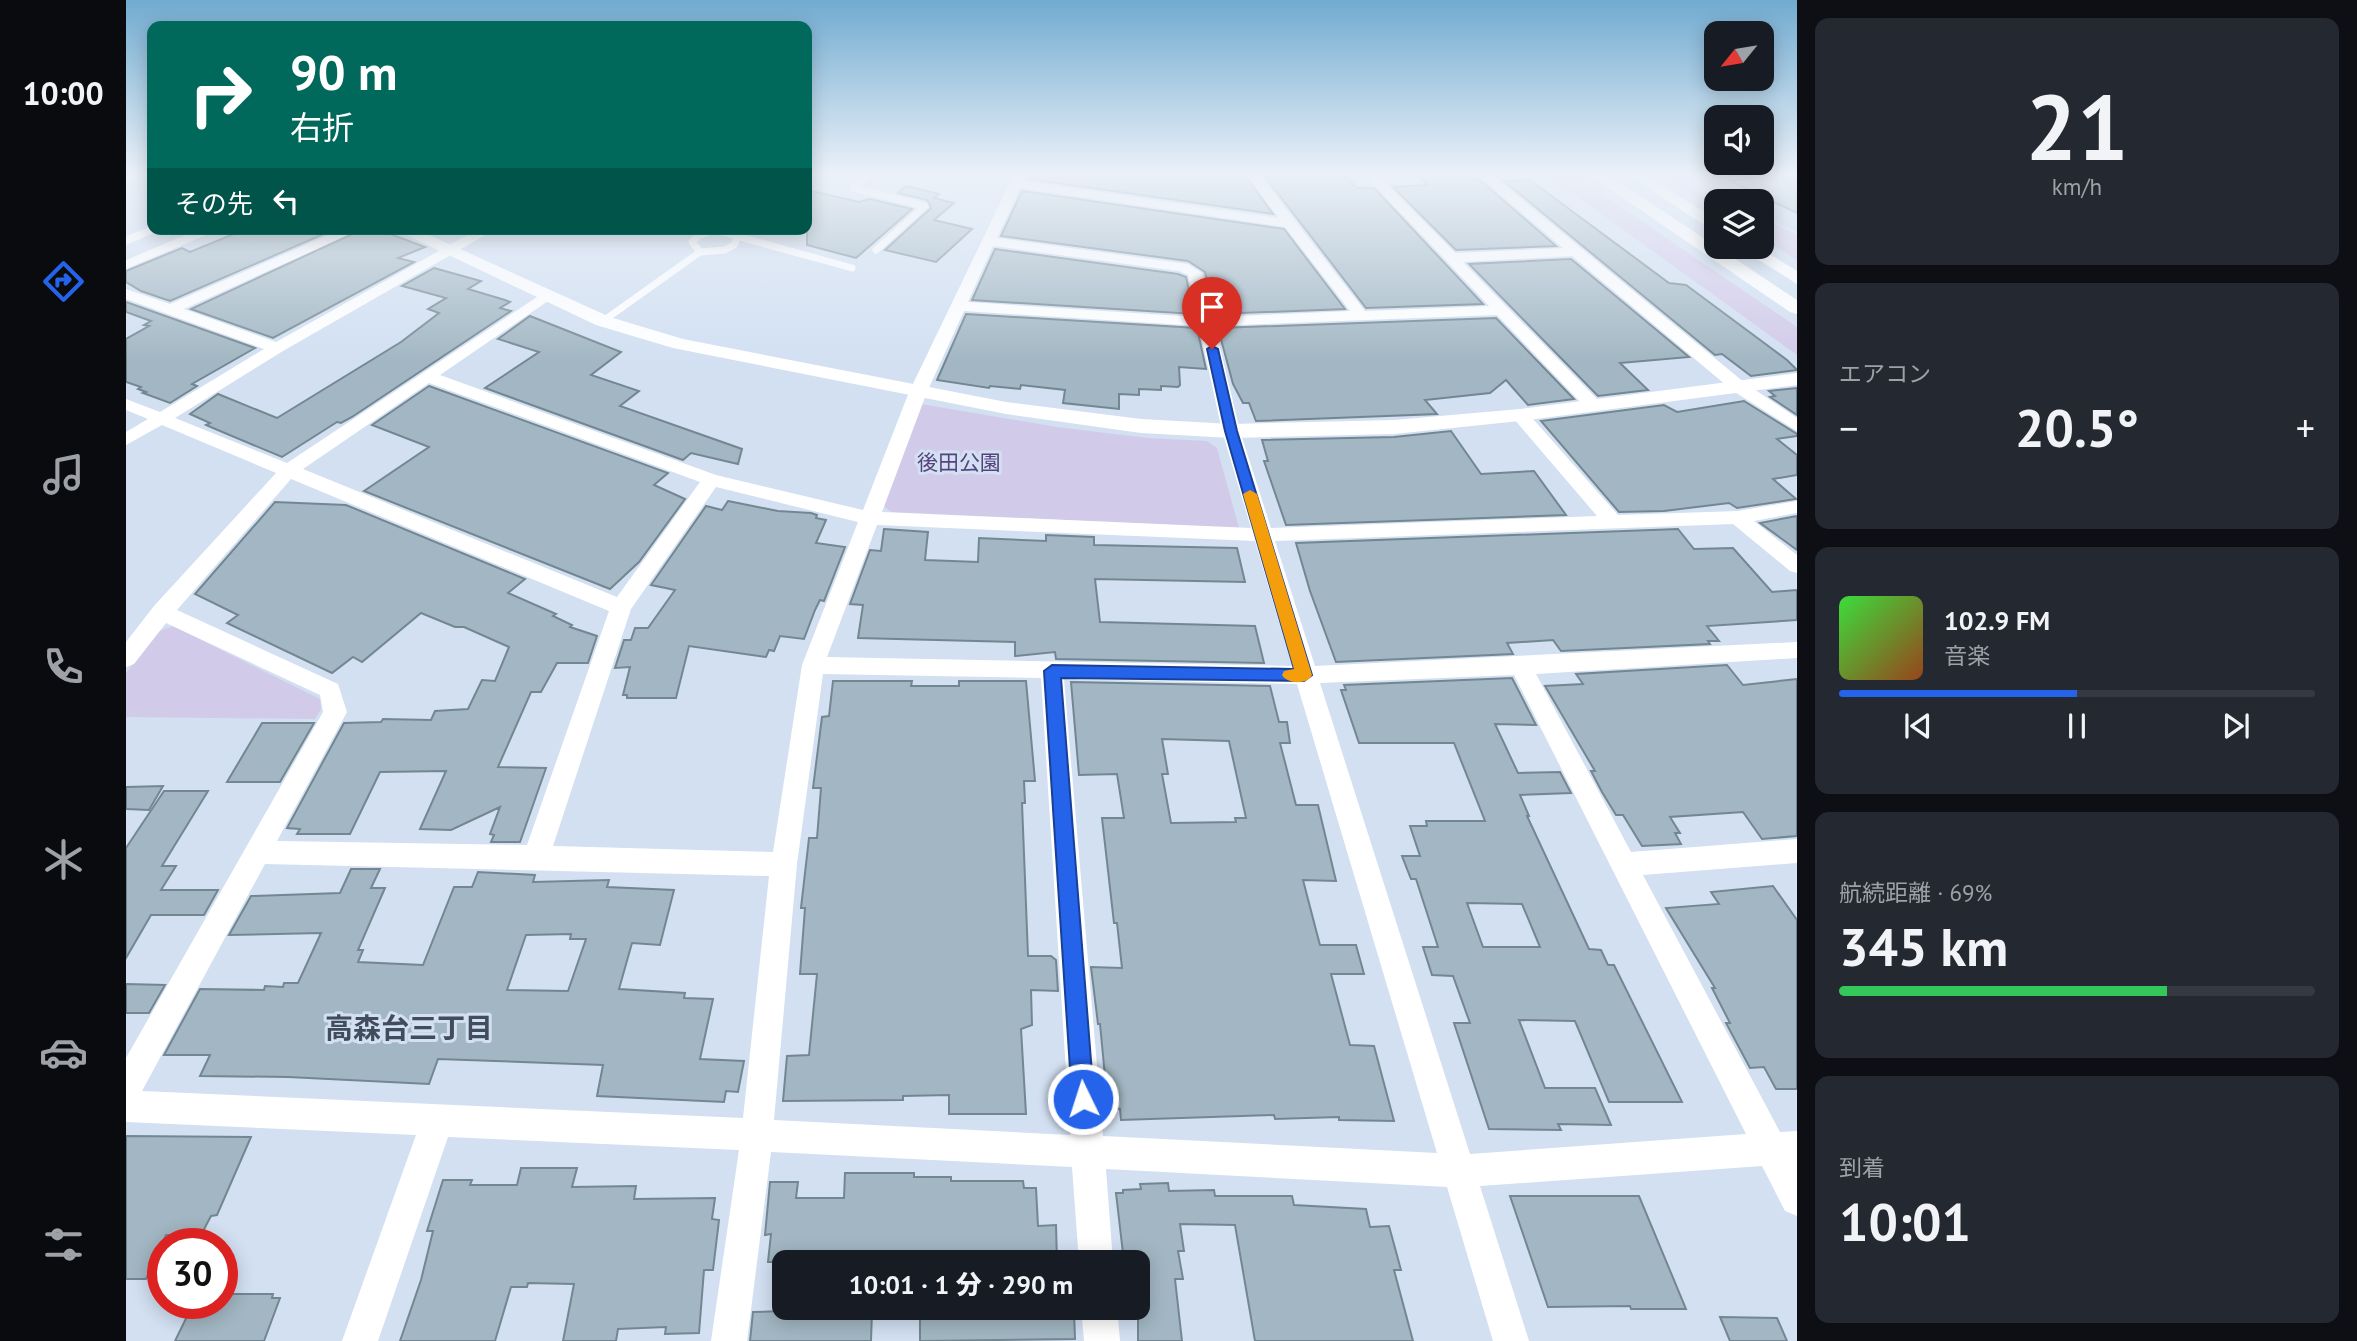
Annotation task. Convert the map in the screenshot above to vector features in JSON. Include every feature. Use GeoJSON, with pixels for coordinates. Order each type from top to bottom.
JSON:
{"type":"FeatureCollection","features":[{"type":"Feature","properties":{"kind":"street"},"geometry":{"type":"LineString","coordinates":[[126,265],[195,237]]}},
{"type":"Feature","properties":{"kind":"street"},"geometry":{"type":"LineString","coordinates":[[170,310],[337,237]]}},
{"type":"Feature","properties":{"kind":"street"},"geometry":{"type":"LineString","coordinates":[[422,237],[450,252],[603,321],[680,344],[1070,419],[1231,431],[1394,427],[1520,415],[1797,379]]}},
{"type":"Feature","properties":{"kind":"street"},"geometry":{"type":"LineString","coordinates":[[126,440],[277,348],[476,237]]}},
{"type":"Feature","properties":{"kind":"street"},"geometry":{"type":"LineString","coordinates":[[729,1341],[757,1135],[784,864],[813,664],[918,391],[990,237]]}},
{"type":"Feature","properties":{"kind":"street"},"geometry":{"type":"LineString","coordinates":[[1299,237],[1361,316]]}},
{"type":"Feature","properties":{"kind":"street"},"geometry":{"type":"LineString","coordinates":[[1430,237],[1592,404]]}},
{"type":"Feature","properties":{"kind":"street"},"geometry":{"type":"LineString","coordinates":[[1559,237],[1739,387],[1797,426]]}},
{"type":"Feature","properties":{"kind":"street"},"geometry":{"type":"LineString","coordinates":[[1690,237],[1797,308]]}},
{"type":"Feature","properties":{"kind":"street"},"geometry":{"type":"LineString","coordinates":[[988,241],[1183,267],[1195,273],[1231,431],[1511,1341]]}},
{"type":"Feature","properties":{"kind":"street"},"geometry":{"type":"LineString","coordinates":[[1450,258],[1577,251]]}},
{"type":"Feature","properties":{"kind":"street"},"geometry":{"type":"LineString","coordinates":[[1765,259],[1797,279]]}},
{"type":"Feature","properties":{"kind":"street"},"geometry":{"type":"LineString","coordinates":[[126,294],[277,348]]}},
{"type":"Feature","properties":{"kind":"street"},"geometry":{"type":"LineString","coordinates":[[126,658],[162,612],[289,470],[546,296]]}},
{"type":"Feature","properties":{"kind":"street"},"geometry":{"type":"LineString","coordinates":[[956,306],[1206,322],[1500,310]]}},
{"type":"Feature","properties":{"kind":"street"},"geometry":{"type":"LineString","coordinates":[[427,376],[712,480],[868,518],[1263,535],[1737,517],[1797,508]]}},
{"type":"Feature","properties":{"kind":"street"},"geometry":{"type":"LineString","coordinates":[[126,404],[621,607]]}},
{"type":"Feature","properties":{"kind":"street"},"geometry":{"type":"LineString","coordinates":[[1520,415],[1611,520]]}},
{"type":"Feature","properties":{"kind":"street"},"geometry":{"type":"LineString","coordinates":[[536,856],[621,607],[712,480]]}},
{"type":"Feature","properties":{"kind":"street"},"geometry":{"type":"LineString","coordinates":[[1737,517],[1797,566]]}},
{"type":"Feature","properties":{"kind":"street"},"geometry":{"type":"LineString","coordinates":[[126,1088],[335,712],[330,690],[162,612]]}},
{"type":"Feature","properties":{"kind":"street"},"geometry":{"type":"LineString","coordinates":[[813,664],[1304,675],[1797,650]]}},
{"type":"Feature","properties":{"kind":"street"},"geometry":{"type":"LineString","coordinates":[[1521,666],[1625,864],[1784,1148],[1797,1199]]}},
{"type":"Feature","properties":{"kind":"street"},"geometry":{"type":"LineString","coordinates":[[1052,671],[1095,1250]]}},
{"type":"Feature","properties":{"kind":"street"},"geometry":{"type":"LineString","coordinates":[[1625,864],[1797,851]]}},
{"type":"Feature","properties":{"kind":"street"},"geometry":{"type":"LineString","coordinates":[[256,852],[536,856],[784,864]]}},
{"type":"Feature","properties":{"kind":"street"},"geometry":{"type":"LineString","coordinates":[[126,1106],[438,1119],[1460,1171],[1784,1148]]}},
{"type":"Feature","properties":{"kind":"street"},"geometry":{"type":"LineString","coordinates":[[360,1341],[438,1119]]}},
{"type":"Feature","properties":{"kind":"street"},"geometry":{"type":"LineString","coordinates":[[1100,1320],[1102,1341]]}},
{"type":"Feature","properties":{"kind":"lane"},"geometry":{"type":"LineString","coordinates":[[697,237],[692,242],[699,252]]}},
{"type":"Feature","properties":{"kind":"lane"},"geometry":{"type":"LineString","coordinates":[[876,250],[891,237]]}},
{"type":"Feature","properties":{"kind":"lane"},"geometry":{"type":"LineString","coordinates":[[603,321],[699,252],[725,250],[734,245],[737,238],[852,268]]}},
{"type":"Feature","properties":{"kind":"green space"},"geometry":{"type":"Polygon","coordinates":[[[1633,237],[1664,237],[1797,327],[1797,355],[1633,237]]]}},
{"type":"Feature","properties":{"kind":"green space"},"geometry":{"type":"Polygon","coordinates":[[[1774,237],[1797,237],[1797,260],[1774,246],[1774,237]]]}},
{"type":"Feature","properties":{"kind":"green space","name":"後田公園"},"geometry":{"type":"Polygon","coordinates":[[[921,404],[1057,427],[1147,438],[1207,441],[1217,448],[1239,528],[891,512],[884,506],[921,404]]]}},
{"type":"Feature","properties":{"kind":"green space"},"geometry":{"type":"Polygon","coordinates":[[[173,626],[320,699],[321,709],[315,719],[126,717],[126,673],[157,632],[173,626]]]}},
{"type":"Feature","properties":{"kind":"building"},"geometry":{"type":"Polygon","coordinates":[[[228,237],[318,237],[170,301],[141,291],[126,282],[126,271],[182,248],[190,252],[228,237]]]}},
{"type":"Feature","properties":{"kind":"building"},"geometry":{"type":"Polygon","coordinates":[[[347,237],[397,237],[425,247],[398,258],[414,262],[273,338],[191,309],[347,237]]]}},
{"type":"Feature","properties":{"kind":"building"},"geometry":{"type":"Polygon","coordinates":[[[807,237],[880,237],[856,258],[807,245],[807,237]]]}},
{"type":"Feature","properties":{"kind":"building"},"geometry":{"type":"Polygon","coordinates":[[[900,237],[964,237],[936,262],[885,250],[900,237]]]}},
{"type":"Feature","properties":{"kind":"building"},"geometry":{"type":"Polygon","coordinates":[[[1005,237],[1290,237],[1345,309],[1215,314],[1205,272],[1188,261],[1005,237]]]}},
{"type":"Feature","properties":{"kind":"building"},"geometry":{"type":"Polygon","coordinates":[[[1311,237],[1420,237],[1483,304],[1366,308],[1311,237]]]}},
{"type":"Feature","properties":{"kind":"building"},"geometry":{"type":"Polygon","coordinates":[[[1443,237],[1545,237],[1556,246],[1456,250],[1443,237]]]}},
{"type":"Feature","properties":{"kind":"building"},"geometry":{"type":"Polygon","coordinates":[[[1571,237],[1606,237],[1669,283],[1686,285],[1797,370],[1751,376],[1722,354],[1715,355],[1571,237]]]}},
{"type":"Feature","properties":{"kind":"building"},"geometry":{"type":"Polygon","coordinates":[[[995,249],[1178,274],[1186,277],[1194,314],[972,300],[995,249]]]}},
{"type":"Feature","properties":{"kind":"building"},"geometry":{"type":"Polygon","coordinates":[[[1571,259],[1689,357],[1620,363],[1648,390],[1598,396],[1469,264],[1571,259]]]}},
{"type":"Feature","properties":{"kind":"building"},"geometry":{"type":"Polygon","coordinates":[[[434,268],[481,281],[468,289],[510,302],[500,308],[511,311],[352,417],[341,423],[337,422],[282,457],[206,425],[210,423],[190,414],[218,394],[277,418],[401,342],[439,313],[428,309],[446,298],[402,286],[434,268]]]}},
{"type":"Feature","properties":{"kind":"building"},"geometry":{"type":"Polygon","coordinates":[[[126,302],[255,348],[192,384],[197,386],[170,403],[143,393],[146,392],[138,389],[141,387],[126,382],[126,339],[149,326],[144,325],[151,321],[126,312],[126,302]]]}},
{"type":"Feature","properties":{"kind":"building"},"geometry":{"type":"Polygon","coordinates":[[[966,314],[1197,328],[1206,369],[1179,367],[1178,387],[1161,386],[1161,390],[1139,389],[1139,395],[1119,394],[1119,409],[1063,403],[1065,390],[1021,385],[1020,389],[989,388],[937,380],[966,314]]]}},
{"type":"Feature","properties":{"kind":"building"},"geometry":{"type":"Polygon","coordinates":[[[530,316],[621,352],[591,375],[639,391],[620,406],[742,449],[738,464],[691,453],[683,460],[485,388],[539,352],[498,339],[530,316]]]}},
{"type":"Feature","properties":{"kind":"building"},"geometry":{"type":"Polygon","coordinates":[[[1496,318],[1574,399],[1528,405],[1506,380],[1490,393],[1425,400],[1437,414],[1256,421],[1249,403],[1243,403],[1233,384],[1218,328],[1496,318]]]}},
{"type":"Feature","properties":{"kind":"building"},"geometry":{"type":"Polygon","coordinates":[[[429,386],[668,473],[654,485],[685,499],[639,562],[610,589],[364,491],[429,447],[372,425],[429,386]]]}},
{"type":"Feature","properties":{"kind":"building"},"geometry":{"type":"Polygon","coordinates":[[[1797,388],[1797,415],[1770,397],[1775,396],[1769,391],[1797,388]]]}},
{"type":"Feature","properties":{"kind":"building"},"geometry":{"type":"Polygon","coordinates":[[[1744,401],[1797,434],[1777,439],[1797,455],[1797,475],[1773,479],[1796,499],[1737,508],[1729,503],[1664,511],[1619,512],[1541,421],[1664,405],[1677,412],[1744,401]]]}},
{"type":"Feature","properties":{"kind":"building"},"geometry":{"type":"Polygon","coordinates":[[[1451,431],[1481,474],[1534,471],[1566,515],[1286,525],[1264,461],[1268,461],[1262,440],[1394,437],[1451,431]]]}},
{"type":"Feature","properties":{"kind":"building"},"geometry":{"type":"Polygon","coordinates":[[[728,501],[778,511],[811,513],[817,515],[816,518],[826,520],[816,543],[845,547],[824,601],[820,600],[804,639],[780,636],[774,651],[769,650],[766,657],[689,646],[676,698],[627,698],[627,695],[623,695],[630,667],[615,668],[624,640],[631,640],[635,628],[648,628],[675,590],[651,585],[706,506],[722,510],[728,501]]]}},
{"type":"Feature","properties":{"kind":"building"},"geometry":{"type":"Polygon","coordinates":[[[275,502],[346,505],[525,579],[508,593],[556,614],[553,616],[572,625],[570,627],[597,636],[588,663],[557,663],[541,692],[531,692],[498,767],[546,768],[520,842],[491,842],[494,835],[490,834],[500,807],[451,830],[420,829],[446,771],[380,772],[350,834],[297,834],[300,829],[287,828],[344,723],[381,722],[383,719],[431,720],[435,711],[468,709],[482,680],[495,681],[509,647],[464,627],[455,627],[421,613],[362,662],[353,657],[332,673],[227,623],[238,615],[195,594],[275,502]]]}},
{"type":"Feature","properties":{"kind":"building"},"geometry":{"type":"Polygon","coordinates":[[[1797,516],[1797,550],[1760,523],[1797,516]]]}},
{"type":"Feature","properties":{"kind":"building"},"geometry":{"type":"Polygon","coordinates":[[[884,529],[928,532],[925,560],[978,562],[979,538],[1046,541],[1046,535],[1094,537],[1094,545],[1237,548],[1245,582],[1095,579],[1100,622],[1255,626],[1264,663],[1056,659],[1055,652],[1015,656],[1015,642],[858,638],[863,605],[850,604],[870,550],[881,551],[884,529]]]}},
{"type":"Feature","properties":{"kind":"building"},"geometry":{"type":"Polygon","coordinates":[[[1678,529],[1694,549],[1733,548],[1772,592],[1797,590],[1797,620],[1707,626],[1719,641],[1708,641],[1710,644],[1561,651],[1553,640],[1507,643],[1513,654],[1336,662],[1296,543],[1678,529]]]}},
{"type":"Feature","properties":{"kind":"building"},"geometry":{"type":"Polygon","coordinates":[[[1727,665],[1743,685],[1797,679],[1797,836],[1762,839],[1743,812],[1670,817],[1680,833],[1675,833],[1681,844],[1642,846],[1623,815],[1616,815],[1602,792],[1591,771],[1595,771],[1545,686],[1583,684],[1576,674],[1727,665]]]}},
{"type":"Feature","properties":{"kind":"building"},"geometry":{"type":"Polygon","coordinates":[[[1512,678],[1536,725],[1495,724],[1518,773],[1560,772],[1571,793],[1520,795],[1527,816],[1589,949],[1601,950],[1608,965],[1614,965],[1682,1102],[1609,1102],[1575,1021],[1519,1020],[1545,1088],[1595,1088],[1611,1125],[1558,1124],[1561,1130],[1489,1129],[1454,1023],[1470,1023],[1453,976],[1432,975],[1423,947],[1438,947],[1416,879],[1411,879],[1402,856],[1420,856],[1410,826],[1427,826],[1426,821],[1485,821],[1454,743],[1359,743],[1341,690],[1346,690],[1344,685],[1512,678]],[[1467,903],[1483,947],[1540,947],[1522,904],[1467,903]]]}},
{"type":"Feature","properties":{"kind":"building"},"geometry":{"type":"Polygon","coordinates":[[[833,681],[912,681],[911,686],[959,686],[959,681],[1026,681],[1035,781],[1024,781],[1025,803],[1022,803],[1028,956],[1051,956],[1056,960],[1058,991],[1031,990],[1032,1025],[1021,1029],[1026,1114],[949,1114],[949,1095],[903,1096],[903,1100],[783,1101],[787,1056],[809,1055],[817,974],[800,974],[805,908],[801,908],[809,838],[817,838],[821,788],[813,788],[822,717],[829,716],[833,681]]]}},
{"type":"Feature","properties":{"kind":"building"},"geometry":{"type":"Polygon","coordinates":[[[1071,682],[1270,686],[1279,722],[1287,722],[1290,743],[1280,743],[1296,805],[1318,805],[1336,881],[1303,880],[1320,945],[1356,945],[1364,974],[1331,974],[1350,1045],[1374,1046],[1394,1121],[1339,1120],[1339,1117],[1275,1119],[1274,1115],[1121,1120],[1120,1109],[1108,1108],[1100,1024],[1091,967],[1122,968],[1102,818],[1124,818],[1117,774],[1079,775],[1071,682]],[[1162,739],[1168,774],[1162,774],[1171,823],[1236,822],[1235,818],[1246,818],[1229,741],[1162,739]]]}},
{"type":"Feature","properties":{"kind":"building"},"geometry":{"type":"Polygon","coordinates":[[[262,723],[314,723],[280,782],[227,782],[262,723]]]}},
{"type":"Feature","properties":{"kind":"building"},"geometry":{"type":"Polygon","coordinates":[[[163,786],[149,810],[126,809],[126,787],[163,786]]]}},
{"type":"Feature","properties":{"kind":"building"},"geometry":{"type":"Polygon","coordinates":[[[164,791],[208,791],[162,866],[176,866],[161,890],[218,890],[204,915],[151,915],[126,958],[126,848],[164,791]]]}},
{"type":"Feature","properties":{"kind":"building"},"geometry":{"type":"Polygon","coordinates":[[[351,869],[380,869],[371,888],[385,888],[358,950],[363,950],[358,962],[423,965],[454,887],[472,887],[478,872],[535,875],[533,882],[609,880],[607,887],[674,890],[660,945],[632,943],[619,989],[685,993],[684,998],[713,999],[700,1059],[744,1061],[738,1092],[726,1091],[724,1102],[597,1096],[603,1065],[438,1059],[429,1084],[200,1076],[210,1055],[164,1055],[200,989],[264,990],[265,986],[283,987],[284,983],[298,983],[321,933],[229,935],[251,896],[340,893],[351,869]],[[571,934],[526,935],[507,990],[568,991],[586,939],[570,939],[571,934]]]}},
{"type":"Feature","properties":{"kind":"building"},"geometry":{"type":"Polygon","coordinates":[[[1773,886],[1797,920],[1797,1089],[1776,1089],[1764,1067],[1750,1068],[1726,1023],[1730,1023],[1712,988],[1715,988],[1666,908],[1719,904],[1711,892],[1773,886]]]}},
{"type":"Feature","properties":{"kind":"building"},"geometry":{"type":"Polygon","coordinates":[[[126,984],[165,985],[149,1013],[126,1013],[126,984]]]}},
{"type":"Feature","properties":{"kind":"building"},"geometry":{"type":"Polygon","coordinates":[[[126,1136],[251,1137],[217,1215],[211,1216],[205,1228],[147,1228],[147,1277],[126,1279],[126,1136]]]}},
{"type":"Feature","properties":{"kind":"building"},"geometry":{"type":"Polygon","coordinates":[[[521,1168],[577,1168],[572,1187],[636,1186],[634,1199],[715,1198],[712,1219],[719,1220],[713,1270],[704,1270],[699,1333],[665,1334],[666,1327],[618,1329],[616,1341],[563,1341],[574,1284],[528,1283],[527,1287],[511,1287],[495,1341],[400,1341],[421,1280],[433,1231],[427,1231],[443,1180],[472,1180],[470,1185],[517,1185],[521,1168]]]}},
{"type":"Feature","properties":{"kind":"building"},"geometry":{"type":"Polygon","coordinates":[[[845,1173],[914,1173],[914,1177],[951,1177],[951,1181],[1023,1181],[1024,1188],[1036,1188],[1038,1226],[1056,1225],[1057,1250],[772,1250],[772,1262],[768,1262],[771,1234],[765,1235],[770,1182],[798,1182],[796,1198],[844,1198],[845,1173]]]}},
{"type":"Feature","properties":{"kind":"building"},"geometry":{"type":"Polygon","coordinates":[[[1168,1183],[1169,1191],[1214,1190],[1215,1196],[1292,1196],[1294,1205],[1366,1209],[1370,1227],[1389,1226],[1401,1270],[1394,1270],[1413,1341],[1255,1341],[1235,1225],[1180,1224],[1184,1251],[1178,1251],[1183,1279],[1175,1279],[1182,1341],[1138,1341],[1138,1320],[1150,1320],[1150,1250],[1123,1250],[1116,1193],[1141,1189],[1140,1184],[1168,1183]]]}},
{"type":"Feature","properties":{"kind":"building"},"geometry":{"type":"Polygon","coordinates":[[[1510,1196],[1639,1196],[1686,1309],[1631,1309],[1630,1306],[1548,1307],[1510,1196]]]}},
{"type":"Feature","properties":{"kind":"building"},"geometry":{"type":"Polygon","coordinates":[[[238,1294],[273,1294],[272,1298],[280,1298],[264,1341],[175,1341],[186,1319],[238,1319],[238,1294]]]}},
{"type":"Feature","properties":{"kind":"building"},"geometry":{"type":"Polygon","coordinates":[[[772,1311],[772,1320],[872,1320],[871,1341],[750,1341],[753,1312],[772,1311]]]}},
{"type":"Feature","properties":{"kind":"building"},"geometry":{"type":"Polygon","coordinates":[[[1720,1317],[1777,1318],[1787,1341],[1730,1341],[1720,1317]]]}},
{"type":"Feature","properties":{"kind":"building"},"geometry":{"type":"Polygon","coordinates":[[[920,1320],[1074,1320],[1075,1339],[920,1341],[920,1320]]]}},
{"type":"Feature","properties":{"kind":"slow traffic"},"geometry":{"type":"LineString","coordinates":[[1250,494],[1304,675],[1290,675]]}},
{"type":"Feature","properties":{"kind":"district","name":"高森台三丁目"},"geometry":{"type":"Point","coordinates":[409,1028]}},
{"type":"Feature","properties":{"kind":"route"},"geometry":{"type":"LineString","coordinates":[[1083,1099],[1052,671],[1304,675],[1231,431],[1212,349]]}}]}
